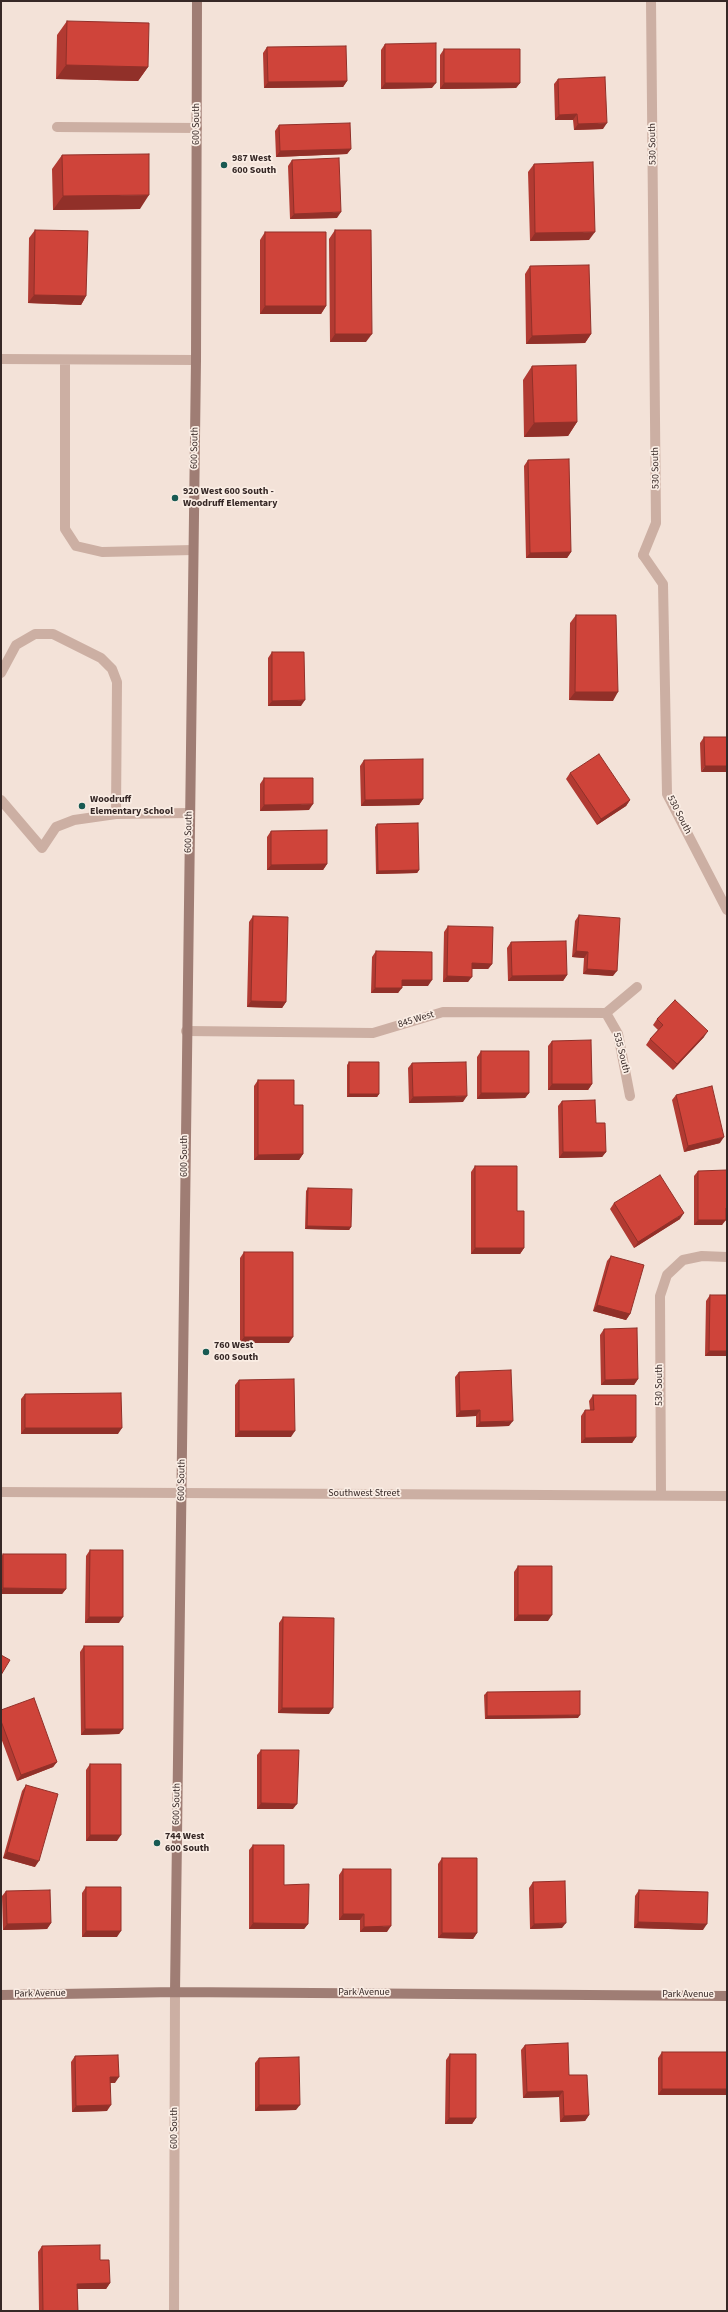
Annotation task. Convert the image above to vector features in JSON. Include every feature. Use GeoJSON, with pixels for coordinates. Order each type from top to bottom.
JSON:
{"type":"FeatureCollection","features":[{"type":"Feature","properties":{"kind":"street","name":"600 South"},"geometry":{"type":"LineString","coordinates":[[174,2311],[175,1992],[182,1492],[186,1031],[196,360],[197,1]]}},
{"type":"Feature","properties":{"kind":"street","name":"530 South"},"geometry":{"type":"LineString","coordinates":[[651,1],[656,523],[643,555],[663,584],[667,794],[727,910]]}},
{"type":"Feature","properties":{"kind":"street"},"geometry":{"type":"LineString","coordinates":[[57,126],[197,128]]}},
{"type":"Feature","properties":{"kind":"street"},"geometry":{"type":"LineString","coordinates":[[1,360],[196,360]]}},
{"type":"Feature","properties":{"kind":"street"},"geometry":{"type":"LineString","coordinates":[[65,360],[65,529],[76,546],[102,552],[193,550]]}},
{"type":"Feature","properties":{"kind":"street"},"geometry":{"type":"LineString","coordinates":[[1,673],[16,645],[35,634],[52,634],[101,658],[112,669],[117,682],[116,814]]}},
{"type":"Feature","properties":{"kind":"street"},"geometry":{"type":"LineString","coordinates":[[1,800],[42,848],[56,827],[74,820],[116,814],[189,813]]}},
{"type":"Feature","properties":{"kind":"street"},"geometry":{"type":"LineString","coordinates":[[606,1013],[637,987]]}},
{"type":"Feature","properties":{"kind":"street","name":"845 West"},"geometry":{"type":"LineString","coordinates":[[186,1031],[373,1033],[443,1012],[606,1013]]}},
{"type":"Feature","properties":{"kind":"street","name":"535 South"},"geometry":{"type":"LineString","coordinates":[[606,1013],[618,1034],[630,1096]]}},
{"type":"Feature","properties":{"kind":"street","name":"530 South"},"geometry":{"type":"LineString","coordinates":[[661,1495],[660,1296],[667,1275],[683,1260],[702,1256],[727,1256]]}},
{"type":"Feature","properties":{"kind":"street","name":"Southwest Street"},"geometry":{"type":"LineString","coordinates":[[1,1492],[727,1496]]}},
{"type":"Feature","properties":{"kind":"street","name":"Park Avenue"},"geometry":{"type":"LineString","coordinates":[[1,1995],[175,1992],[727,1996]]}},
{"type":"Feature","properties":{"kind":"building"},"geometry":{"type":"Polygon","coordinates":[[[67,21],[149,23],[148,67],[66,65],[67,21]]]}},
{"type":"Feature","properties":{"kind":"building"},"geometry":{"type":"Polygon","coordinates":[[[436,43],[436,83],[385,83],[385,44],[436,43]]]}},
{"type":"Feature","properties":{"kind":"building"},"geometry":{"type":"Polygon","coordinates":[[[346,46],[347,81],[268,82],[267,47],[346,46]]]}},
{"type":"Feature","properties":{"kind":"building"},"geometry":{"type":"Polygon","coordinates":[[[444,49],[520,49],[520,83],[444,83],[444,49]]]}},
{"type":"Feature","properties":{"kind":"building"},"geometry":{"type":"Polygon","coordinates":[[[605,77],[607,123],[578,124],[577,114],[559,115],[558,79],[605,77]]]}},
{"type":"Feature","properties":{"kind":"building"},"geometry":{"type":"Polygon","coordinates":[[[350,123],[351,149],[280,151],[279,125],[350,123]]]}},
{"type":"Feature","properties":{"kind":"building"},"geometry":{"type":"Polygon","coordinates":[[[149,154],[149,195],[63,196],[62,155],[149,154]]]}},
{"type":"Feature","properties":{"kind":"building"},"geometry":{"type":"Polygon","coordinates":[[[339,158],[341,212],[294,214],[292,160],[339,158]]]}},
{"type":"Feature","properties":{"kind":"building"},"geometry":{"type":"Polygon","coordinates":[[[593,162],[595,232],[535,233],[534,164],[593,162]]]}},
{"type":"Feature","properties":{"kind":"building"},"geometry":{"type":"Polygon","coordinates":[[[35,230],[88,231],[86,296],[34,295],[35,230]]]}},
{"type":"Feature","properties":{"kind":"building"},"geometry":{"type":"Polygon","coordinates":[[[335,230],[371,230],[372,334],[335,334],[335,230]]]}},
{"type":"Feature","properties":{"kind":"building"},"geometry":{"type":"Polygon","coordinates":[[[265,232],[326,232],[326,306],[265,306],[265,232]]]}},
{"type":"Feature","properties":{"kind":"building"},"geometry":{"type":"Polygon","coordinates":[[[589,265],[591,334],[532,336],[530,266],[589,265]]]}},
{"type":"Feature","properties":{"kind":"building"},"geometry":{"type":"Polygon","coordinates":[[[576,365],[577,422],[534,423],[532,366],[576,365]]]}},
{"type":"Feature","properties":{"kind":"building"},"geometry":{"type":"Polygon","coordinates":[[[569,459],[571,552],[530,553],[528,460],[569,459]]]}},
{"type":"Feature","properties":{"kind":"building"},"geometry":{"type":"Polygon","coordinates":[[[576,615],[616,615],[618,692],[575,692],[576,615]]]}},
{"type":"Feature","properties":{"kind":"building"},"geometry":{"type":"Polygon","coordinates":[[[272,652],[304,652],[305,700],[272,701],[272,652]]]}},
{"type":"Feature","properties":{"kind":"building"},"geometry":{"type":"Polygon","coordinates":[[[704,737],[727,737],[727,766],[705,766],[704,737]]]}},
{"type":"Feature","properties":{"kind":"building"},"geometry":{"type":"Polygon","coordinates":[[[599,754],[630,800],[601,819],[570,773],[599,754]]]}},
{"type":"Feature","properties":{"kind":"building"},"geometry":{"type":"Polygon","coordinates":[[[423,759],[423,799],[365,800],[364,760],[423,759]]]}},
{"type":"Feature","properties":{"kind":"building"},"geometry":{"type":"Polygon","coordinates":[[[264,778],[313,778],[313,804],[264,805],[264,778]]]}},
{"type":"Feature","properties":{"kind":"building"},"geometry":{"type":"Polygon","coordinates":[[[418,823],[419,870],[378,871],[377,824],[418,823]]]}},
{"type":"Feature","properties":{"kind":"building"},"geometry":{"type":"Polygon","coordinates":[[[327,830],[327,864],[271,865],[271,831],[327,830]]]}},
{"type":"Feature","properties":{"kind":"building"},"geometry":{"type":"Polygon","coordinates":[[[579,915],[620,918],[617,971],[587,969],[588,952],[576,951],[579,915]]]}},
{"type":"Feature","properties":{"kind":"building"},"geometry":{"type":"Polygon","coordinates":[[[253,916],[288,917],[286,1002],[251,1001],[253,916]]]}},
{"type":"Feature","properties":{"kind":"building"},"geometry":{"type":"Polygon","coordinates":[[[448,926],[493,927],[492,964],[472,963],[472,977],[447,976],[448,926]]]}},
{"type":"Feature","properties":{"kind":"building"},"geometry":{"type":"Polygon","coordinates":[[[566,941],[567,975],[512,976],[511,942],[566,941]]]}},
{"type":"Feature","properties":{"kind":"building"},"geometry":{"type":"Polygon","coordinates":[[[376,951],[432,952],[432,980],[402,980],[402,988],[375,988],[376,951]]]}},
{"type":"Feature","properties":{"kind":"building"},"geometry":{"type":"Polygon","coordinates":[[[675,1000],[708,1031],[677,1064],[650,1039],[663,1025],[657,1019],[675,1000]]]}},
{"type":"Feature","properties":{"kind":"building"},"geometry":{"type":"Polygon","coordinates":[[[591,1040],[592,1084],[552,1084],[552,1041],[591,1040]]]}},
{"type":"Feature","properties":{"kind":"building"},"geometry":{"type":"Polygon","coordinates":[[[481,1051],[529,1051],[529,1093],[481,1093],[481,1051]]]}},
{"type":"Feature","properties":{"kind":"building"},"geometry":{"type":"Polygon","coordinates":[[[349,1062],[379,1062],[379,1094],[349,1094],[349,1062]]]}},
{"type":"Feature","properties":{"kind":"building"},"geometry":{"type":"Polygon","coordinates":[[[466,1062],[467,1096],[413,1097],[412,1063],[466,1062]]]}},
{"type":"Feature","properties":{"kind":"building"},"geometry":{"type":"Polygon","coordinates":[[[258,1080],[294,1080],[294,1105],[303,1105],[303,1154],[258,1155],[258,1080]]]}},
{"type":"Feature","properties":{"kind":"building"},"geometry":{"type":"Polygon","coordinates":[[[712,1086],[724,1137],[688,1146],[676,1095],[712,1086]]]}},
{"type":"Feature","properties":{"kind":"building"},"geometry":{"type":"Polygon","coordinates":[[[595,1100],[596,1123],[605,1123],[606,1152],[563,1152],[562,1101],[595,1100]]]}},
{"type":"Feature","properties":{"kind":"building"},"geometry":{"type":"Polygon","coordinates":[[[475,1166],[517,1166],[517,1211],[524,1211],[524,1248],[475,1248],[475,1166]]]}},
{"type":"Feature","properties":{"kind":"building"},"geometry":{"type":"Polygon","coordinates":[[[727,1170],[726,1220],[698,1220],[698,1171],[727,1170]]]}},
{"type":"Feature","properties":{"kind":"building"},"geometry":{"type":"Polygon","coordinates":[[[660,1175],[684,1213],[638,1242],[614,1203],[660,1175]]]}},
{"type":"Feature","properties":{"kind":"building"},"geometry":{"type":"Polygon","coordinates":[[[308,1188],[352,1189],[351,1227],[307,1226],[308,1188]]]}},
{"type":"Feature","properties":{"kind":"building"},"geometry":{"type":"Polygon","coordinates":[[[244,1252],[293,1252],[293,1337],[244,1337],[244,1252]]]}},
{"type":"Feature","properties":{"kind":"building"},"geometry":{"type":"Polygon","coordinates":[[[611,1256],[644,1265],[630,1314],[597,1305],[611,1256]]]}},
{"type":"Feature","properties":{"kind":"building"},"geometry":{"type":"Polygon","coordinates":[[[710,1295],[727,1295],[727,1351],[709,1351],[710,1295]]]}},
{"type":"Feature","properties":{"kind":"building"},"geometry":{"type":"Polygon","coordinates":[[[637,1328],[638,1379],[605,1380],[604,1329],[637,1328]]]}},
{"type":"Feature","properties":{"kind":"building"},"geometry":{"type":"Polygon","coordinates":[[[511,1370],[513,1421],[480,1422],[480,1410],[460,1411],[459,1372],[511,1370]]]}},
{"type":"Feature","properties":{"kind":"building"},"geometry":{"type":"Polygon","coordinates":[[[294,1379],[295,1431],[239,1431],[239,1380],[294,1379]]]}},
{"type":"Feature","properties":{"kind":"building"},"geometry":{"type":"Polygon","coordinates":[[[121,1393],[122,1428],[25,1428],[25,1394],[121,1393]]]}},
{"type":"Feature","properties":{"kind":"building"},"geometry":{"type":"Polygon","coordinates":[[[593,1395],[636,1395],[636,1437],[585,1438],[585,1410],[594,1410],[593,1395]]]}},
{"type":"Feature","properties":{"kind":"building"},"geometry":{"type":"Polygon","coordinates":[[[90,1550],[123,1550],[123,1617],[89,1617],[90,1550]]]}},
{"type":"Feature","properties":{"kind":"building"},"geometry":{"type":"Polygon","coordinates":[[[3,1554],[66,1554],[66,1589],[3,1588],[3,1554]]]}},
{"type":"Feature","properties":{"kind":"building"},"geometry":{"type":"Polygon","coordinates":[[[518,1566],[552,1566],[552,1615],[518,1615],[518,1566]]]}},
{"type":"Feature","properties":{"kind":"building"},"geometry":{"type":"Polygon","coordinates":[[[283,1617],[334,1618],[333,1708],[282,1708],[283,1617]]]}},
{"type":"Feature","properties":{"kind":"building"},"geometry":{"type":"Polygon","coordinates":[[[84,1646],[123,1646],[123,1729],[85,1729],[84,1646]]]}},
{"type":"Feature","properties":{"kind":"building"},"geometry":{"type":"Polygon","coordinates":[[[1,1655],[10,1660],[1,1675],[1,1655]]]}},
{"type":"Feature","properties":{"kind":"building"},"geometry":{"type":"Polygon","coordinates":[[[580,1691],[580,1715],[487,1716],[487,1692],[580,1691]]]}},
{"type":"Feature","properties":{"kind":"building"},"geometry":{"type":"Polygon","coordinates":[[[34,1698],[57,1762],[21,1775],[1,1721],[1,1710],[34,1698]]]}},
{"type":"Feature","properties":{"kind":"building"},"geometry":{"type":"Polygon","coordinates":[[[261,1750],[299,1750],[297,1804],[261,1803],[261,1750]]]}},
{"type":"Feature","properties":{"kind":"building"},"geometry":{"type":"Polygon","coordinates":[[[90,1764],[121,1764],[121,1835],[90,1835],[90,1764]]]}},
{"type":"Feature","properties":{"kind":"building"},"geometry":{"type":"Polygon","coordinates":[[[26,1785],[58,1794],[39,1861],[7,1852],[26,1785]]]}},
{"type":"Feature","properties":{"kind":"building"},"geometry":{"type":"Polygon","coordinates":[[[253,1845],[284,1845],[284,1885],[309,1884],[308,1924],[253,1923],[253,1845]]]}},
{"type":"Feature","properties":{"kind":"building"},"geometry":{"type":"Polygon","coordinates":[[[442,1858],[477,1858],[477,1933],[442,1933],[442,1858]]]}},
{"type":"Feature","properties":{"kind":"building"},"geometry":{"type":"Polygon","coordinates":[[[343,1869],[391,1869],[391,1926],[364,1927],[364,1914],[343,1914],[343,1869]]]}},
{"type":"Feature","properties":{"kind":"building"},"geometry":{"type":"Polygon","coordinates":[[[565,1881],[566,1923],[534,1924],[533,1882],[565,1881]]]}},
{"type":"Feature","properties":{"kind":"building"},"geometry":{"type":"Polygon","coordinates":[[[86,1887],[121,1887],[121,1931],[86,1931],[86,1887]]]}},
{"type":"Feature","properties":{"kind":"building"},"geometry":{"type":"Polygon","coordinates":[[[50,1890],[51,1923],[7,1924],[6,1891],[50,1890]]]}},
{"type":"Feature","properties":{"kind":"building"},"geometry":{"type":"Polygon","coordinates":[[[639,1890],[708,1892],[707,1924],[638,1922],[639,1890]]]}},
{"type":"Feature","properties":{"kind":"building"},"geometry":{"type":"Polygon","coordinates":[[[568,2043],[569,2075],[587,2075],[589,2115],[564,2116],[563,2091],[527,2092],[525,2045],[568,2043]]]}},
{"type":"Feature","properties":{"kind":"building"},"geometry":{"type":"Polygon","coordinates":[[[662,2052],[727,2052],[727,2089],[662,2089],[662,2052]]]}},
{"type":"Feature","properties":{"kind":"building"},"geometry":{"type":"Polygon","coordinates":[[[450,2054],[476,2054],[476,2118],[449,2118],[450,2054]]]}},
{"type":"Feature","properties":{"kind":"building"},"geometry":{"type":"Polygon","coordinates":[[[118,2055],[119,2077],[110,2077],[111,2105],[76,2106],[75,2056],[118,2055]]]}},
{"type":"Feature","properties":{"kind":"building"},"geometry":{"type":"Polygon","coordinates":[[[299,2057],[300,2105],[259,2105],[259,2058],[299,2057]]]}},
{"type":"Feature","properties":{"kind":"building"},"geometry":{"type":"Polygon","coordinates":[[[100,2245],[100,2260],[109,2260],[110,2283],[77,2284],[78,2311],[43,2311],[42,2246],[100,2245]]]}},
{"type":"Feature","properties":{"kind":"place","name":"987 West 600 South"},"geometry":{"type":"Point","coordinates":[224,165]}},
{"type":"Feature","properties":{"kind":"place","name":"920 West 600 South - Woodruff Elementary"},"geometry":{"type":"Point","coordinates":[175,498]}},
{"type":"Feature","properties":{"kind":"place","name":"Woodruff Elementary School"},"geometry":{"type":"Point","coordinates":[82,806]}},
{"type":"Feature","properties":{"kind":"place","name":"760 West 600 South"},"geometry":{"type":"Point","coordinates":[206,1352]}},
{"type":"Feature","properties":{"kind":"place","name":"744 West 600 South"},"geometry":{"type":"Point","coordinates":[157,1843]}}]}
